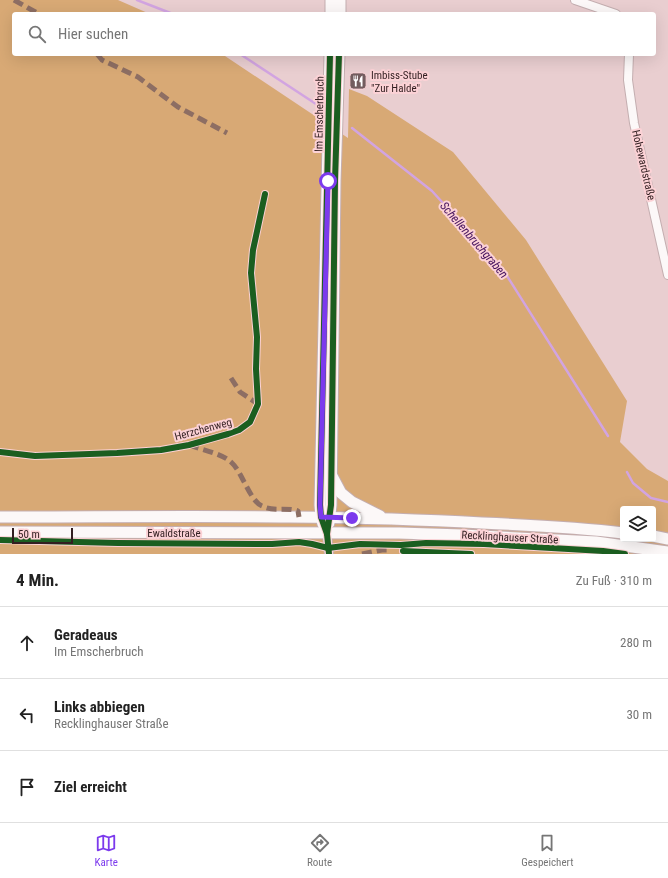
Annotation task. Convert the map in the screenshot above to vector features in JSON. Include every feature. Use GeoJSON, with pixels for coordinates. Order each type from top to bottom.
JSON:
{"type":"FeatureCollection","features":[{"type":"Feature","properties":{"kind":"main road"},"geometry":{"type":"LineString","coordinates":[[331,0],[331,12]]}},
{"type":"Feature","properties":{"kind":"main road"},"geometry":{"type":"LineString","coordinates":[[340,0],[340,12]]}},
{"type":"Feature","properties":{"kind":"main road","name":"Im Emscherbruch"},"geometry":{"type":"LineString","coordinates":[[327,534],[325,517],[320,505],[330,56]]}},
{"type":"Feature","properties":{"kind":"main road","name":"Im Emscherbruch"},"geometry":{"type":"LineString","coordinates":[[325,517],[332,476],[335,181],[339,56]]}},
{"type":"Feature","properties":{"kind":"main road"},"geometry":{"type":"LineString","coordinates":[[332,476],[341,493],[352,502],[384,518]]}},
{"type":"Feature","properties":{"kind":"main road","name":"Ewaldstraße"},"geometry":{"type":"LineString","coordinates":[[0,517],[325,517]]}},
{"type":"Feature","properties":{"kind":"main road","name":"Recklinghauser Straße"},"geometry":{"type":"LineString","coordinates":[[325,517],[384,518],[584,528],[620,532]]}},
{"type":"Feature","properties":{"kind":"main road","name":"Ewaldstraße"},"geometry":{"type":"LineString","coordinates":[[0,532],[327,534]]}},
{"type":"Feature","properties":{"kind":"main road","name":"Recklinghauser Straße"},"geometry":{"type":"LineString","coordinates":[[327,534],[462,535],[596,542],[668,552]]}},
{"type":"Feature","properties":{"kind":"main road"},"geometry":{"type":"LineString","coordinates":[[656,537],[668,539]]}},
{"type":"Feature","properties":{"kind":"street"},"geometry":{"type":"LineString","coordinates":[[574,0],[610,12]]}},
{"type":"Feature","properties":{"kind":"street","name":"Hohewardstraße"},"geometry":{"type":"LineString","coordinates":[[629,56],[628,80],[634,124],[668,275]]}},
{"type":"Feature","properties":{"kind":"street"},"geometry":{"type":"LineString","coordinates":[[327,534],[329,554]]}},
{"type":"Feature","properties":{"kind":"shaded area"},"geometry":{"type":"Polygon","coordinates":[[[0,0],[118,0],[145,12],[12,12],[12,56],[225,56],[348,138],[349,89],[367,96],[453,152],[526,240],[627,401],[620,442],[647,469],[668,481],[668,554],[0,554],[0,0]]]}},
{"type":"Feature","properties":{"kind":"waterway","name":"Schellenbruchgraben"},"geometry":{"type":"LineString","coordinates":[[137,0],[168,12]]}},
{"type":"Feature","properties":{"kind":"waterway","name":"Schellenbruchgraben"},"geometry":{"type":"LineString","coordinates":[[243,56],[316,104]]}},
{"type":"Feature","properties":{"kind":"waterway","name":"Schellenbruchgraben"},"geometry":{"type":"LineString","coordinates":[[352,128],[432,191],[502,268],[608,436]]}},
{"type":"Feature","properties":{"kind":"waterway","name":"Schellenbruchgraben"},"geometry":{"type":"LineString","coordinates":[[627,472],[633,483],[651,498],[668,502]]}},
{"type":"Feature","properties":{"kind":"marked path"},"geometry":{"type":"LineString","coordinates":[[14,0],[35,12]]}},
{"type":"Feature","properties":{"kind":"marked path"},"geometry":{"type":"LineString","coordinates":[[99,56],[102,60],[138,77],[178,107],[227,133]]}},
{"type":"Feature","properties":{"kind":"marked path"},"geometry":{"type":"LineString","coordinates":[[231,378],[240,392],[258,404]]}},
{"type":"Feature","properties":{"kind":"marked path"},"geometry":{"type":"LineString","coordinates":[[189,445],[217,454],[232,463],[236,467],[250,493],[262,506],[271,509],[289,509],[298,511],[299,517]]}},
{"type":"Feature","properties":{"kind":"marked path"},"geometry":{"type":"LineString","coordinates":[[362,554],[387,550]]}},
{"type":"Feature","properties":{"kind":"cycle path"},"geometry":{"type":"LineString","coordinates":[[327,534],[321,517],[320,505],[330,56]]}},
{"type":"Feature","properties":{"kind":"cycle path"},"geometry":{"type":"LineString","coordinates":[[329,554],[327,534],[331,505],[335,181],[339,56]]}},
{"type":"Feature","properties":{"kind":"cycle path","name":"Herzchenweg"},"geometry":{"type":"LineString","coordinates":[[0,452],[35,456],[161,450],[189,445],[228,434],[239,430],[250,422],[258,404],[256,369],[257,337],[251,273],[253,250],[265,194]]}},
{"type":"Feature","properties":{"kind":"cycle path"},"geometry":{"type":"LineString","coordinates":[[0,540],[118,543],[272,544],[299,542],[328,548],[360,544],[484,544],[603,551],[625,554]]}},
{"type":"Feature","properties":{"kind":"cycle path"},"geometry":{"type":"LineString","coordinates":[[403,551],[471,554]]}},
{"type":"Feature","properties":{"kind":"place","name":"Imbiss-Stube \"Zur Halde\""},"geometry":{"type":"Point","coordinates":[358,81]}},
{"type":"Feature","properties":{"kind":"route"},"geometry":{"type":"LineString","coordinates":[[328,181],[320,505],[321,517],[352,518]]}}]}
